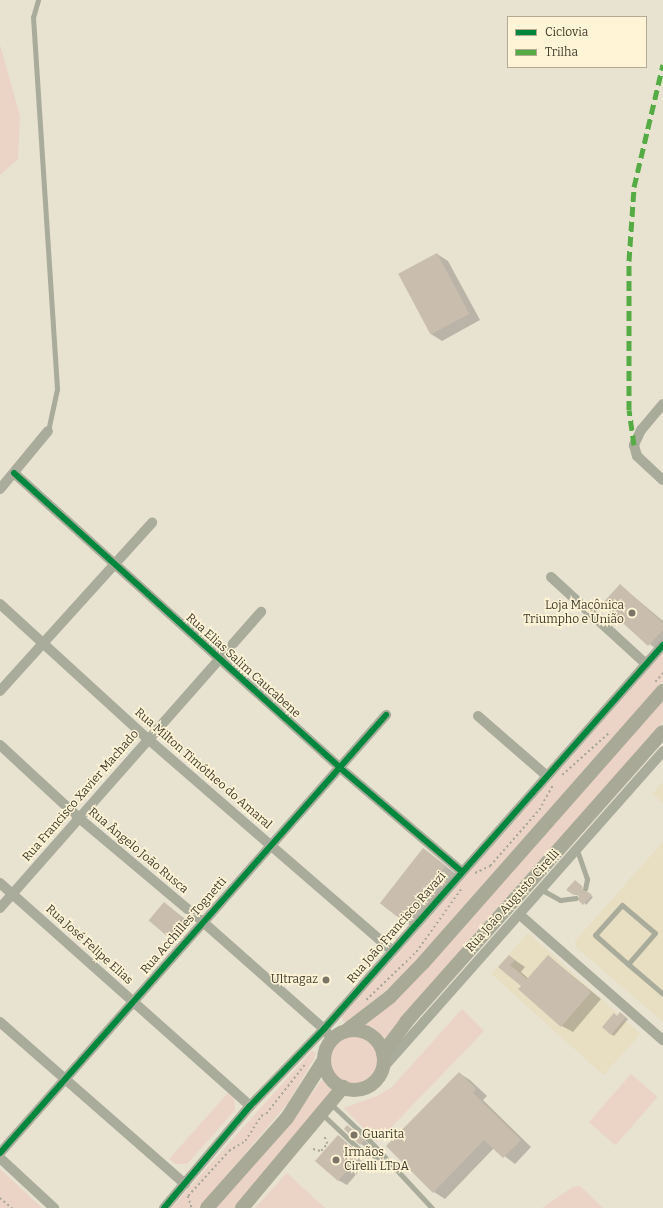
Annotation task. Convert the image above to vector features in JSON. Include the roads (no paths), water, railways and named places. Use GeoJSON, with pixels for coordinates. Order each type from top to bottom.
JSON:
{"type":"FeatureCollection","features":[{"type":"Feature","properties":{"kind":"main road"},"geometry":{"type":"LineString","coordinates":[[347,1030],[390,998],[423,963],[658,688]]}},
{"type":"Feature","properties":{"kind":"main road"},"geometry":{"type":"LineString","coordinates":[[383,1053],[406,1022],[663,732]]}},
{"type":"Feature","properties":{"kind":"main road"},"geometry":{"type":"LineString","coordinates":[[347,1030],[366,1032],[380,1045],[383,1053],[383,1068],[378,1077],[363,1088],[343,1087],[329,1077],[324,1060],[328,1034],[347,1030]]}},
{"type":"Feature","properties":{"kind":"main road"},"geometry":{"type":"LineString","coordinates":[[207,1208],[286,1118],[324,1060]]}},
{"type":"Feature","properties":{"kind":"main road"},"geometry":{"type":"LineString","coordinates":[[242,1208],[343,1087]]}},
{"type":"Feature","properties":{"kind":"street"},"geometry":{"type":"LineString","coordinates":[[663,404],[641,430],[634,445],[637,456],[663,480]]}},
{"type":"Feature","properties":{"kind":"street"},"geometry":{"type":"LineString","coordinates":[[0,489],[48,431]]}},
{"type":"Feature","properties":{"kind":"street","name":"Rua Elias Salim Caucabene"},"geometry":{"type":"LineString","coordinates":[[14,473],[339,767],[460,871]]}},
{"type":"Feature","properties":{"kind":"street"},"geometry":{"type":"LineString","coordinates":[[0,691],[152,523]]}},
{"type":"Feature","properties":{"kind":"street"},"geometry":{"type":"LineString","coordinates":[[552,577],[646,664]]}},
{"type":"Feature","properties":{"kind":"street","name":"Rua Milton Timótheo do Amaral"},"geometry":{"type":"LineString","coordinates":[[0,604],[148,739],[392,950]]}},
{"type":"Feature","properties":{"kind":"street","name":"Rua Francisco Xavier Machado"},"geometry":{"type":"LineString","coordinates":[[0,908],[261,612]]}},
{"type":"Feature","properties":{"kind":"street","name":"Rua João Francisco Ravazi"},"geometry":{"type":"LineString","coordinates":[[164,1208],[186,1187],[250,1106],[328,1034],[392,950],[460,871],[552,777],[663,645]]}},
{"type":"Feature","properties":{"kind":"street","name":"Rua Acchilles Tognetti"},"geometry":{"type":"LineString","coordinates":[[0,1153],[386,715]]}},
{"type":"Feature","properties":{"kind":"street"},"geometry":{"type":"LineString","coordinates":[[478,716],[552,777]]}},
{"type":"Feature","properties":{"kind":"street","name":"Rua Ângelo João Rusca"},"geometry":{"type":"LineString","coordinates":[[0,745],[79,818],[203,922],[328,1034]]}},
{"type":"Feature","properties":{"kind":"street","name":"Rua João Augusto Cirelli"},"geometry":{"type":"LineString","coordinates":[[383,1068],[520,915],[663,751]]}},
{"type":"Feature","properties":{"kind":"street","name":"Rua José Felipe Elias"},"geometry":{"type":"LineString","coordinates":[[0,883],[250,1106]]}},
{"type":"Feature","properties":{"kind":"street"},"geometry":{"type":"LineString","coordinates":[[520,915],[663,1040]]}},
{"type":"Feature","properties":{"kind":"street"},"geometry":{"type":"LineString","coordinates":[[0,1022],[186,1187]]}},
{"type":"Feature","properties":{"kind":"street"},"geometry":{"type":"LineString","coordinates":[[0,1158],[54,1208]]}},
{"type":"Feature","properties":{"kind":"lane"},"geometry":{"type":"LineString","coordinates":[[38,0],[33,17],[57,389],[48,431]]}},
{"type":"Feature","properties":{"kind":"lane"},"geometry":{"type":"LineString","coordinates":[[577,850],[587,879],[585,889]]}},
{"type":"Feature","properties":{"kind":"lane"},"geometry":{"type":"LineString","coordinates":[[542,890],[560,900],[576,898]]}},
{"type":"Feature","properties":{"kind":"lane"},"geometry":{"type":"LineString","coordinates":[[628,964],[655,933],[622,905],[595,935],[628,964],[663,994]]}},
{"type":"Feature","properties":{"kind":"lane"},"geometry":{"type":"LineString","coordinates":[[326,1109],[360,1150],[385,1160]]}},
{"type":"Feature","properties":{"kind":"lane"},"geometry":{"type":"LineString","coordinates":[[326,1109],[368,1139],[385,1160],[432,1208]]}},
{"type":"Feature","properties":{"kind":"place","name":"Loja Maçônica Triumpho e União"},"geometry":{"type":"Point","coordinates":[632,613]}},
{"type":"Feature","properties":{"kind":"place","name":"Ultragaz"},"geometry":{"type":"Point","coordinates":[326,980]}},
{"type":"Feature","properties":{"kind":"place","name":"Guarita"},"geometry":{"type":"Point","coordinates":[354,1135]}},
{"type":"Feature","properties":{"kind":"place","name":"Irmãos Cirelli LTDA"},"geometry":{"type":"Point","coordinates":[336,1160]}}]}
